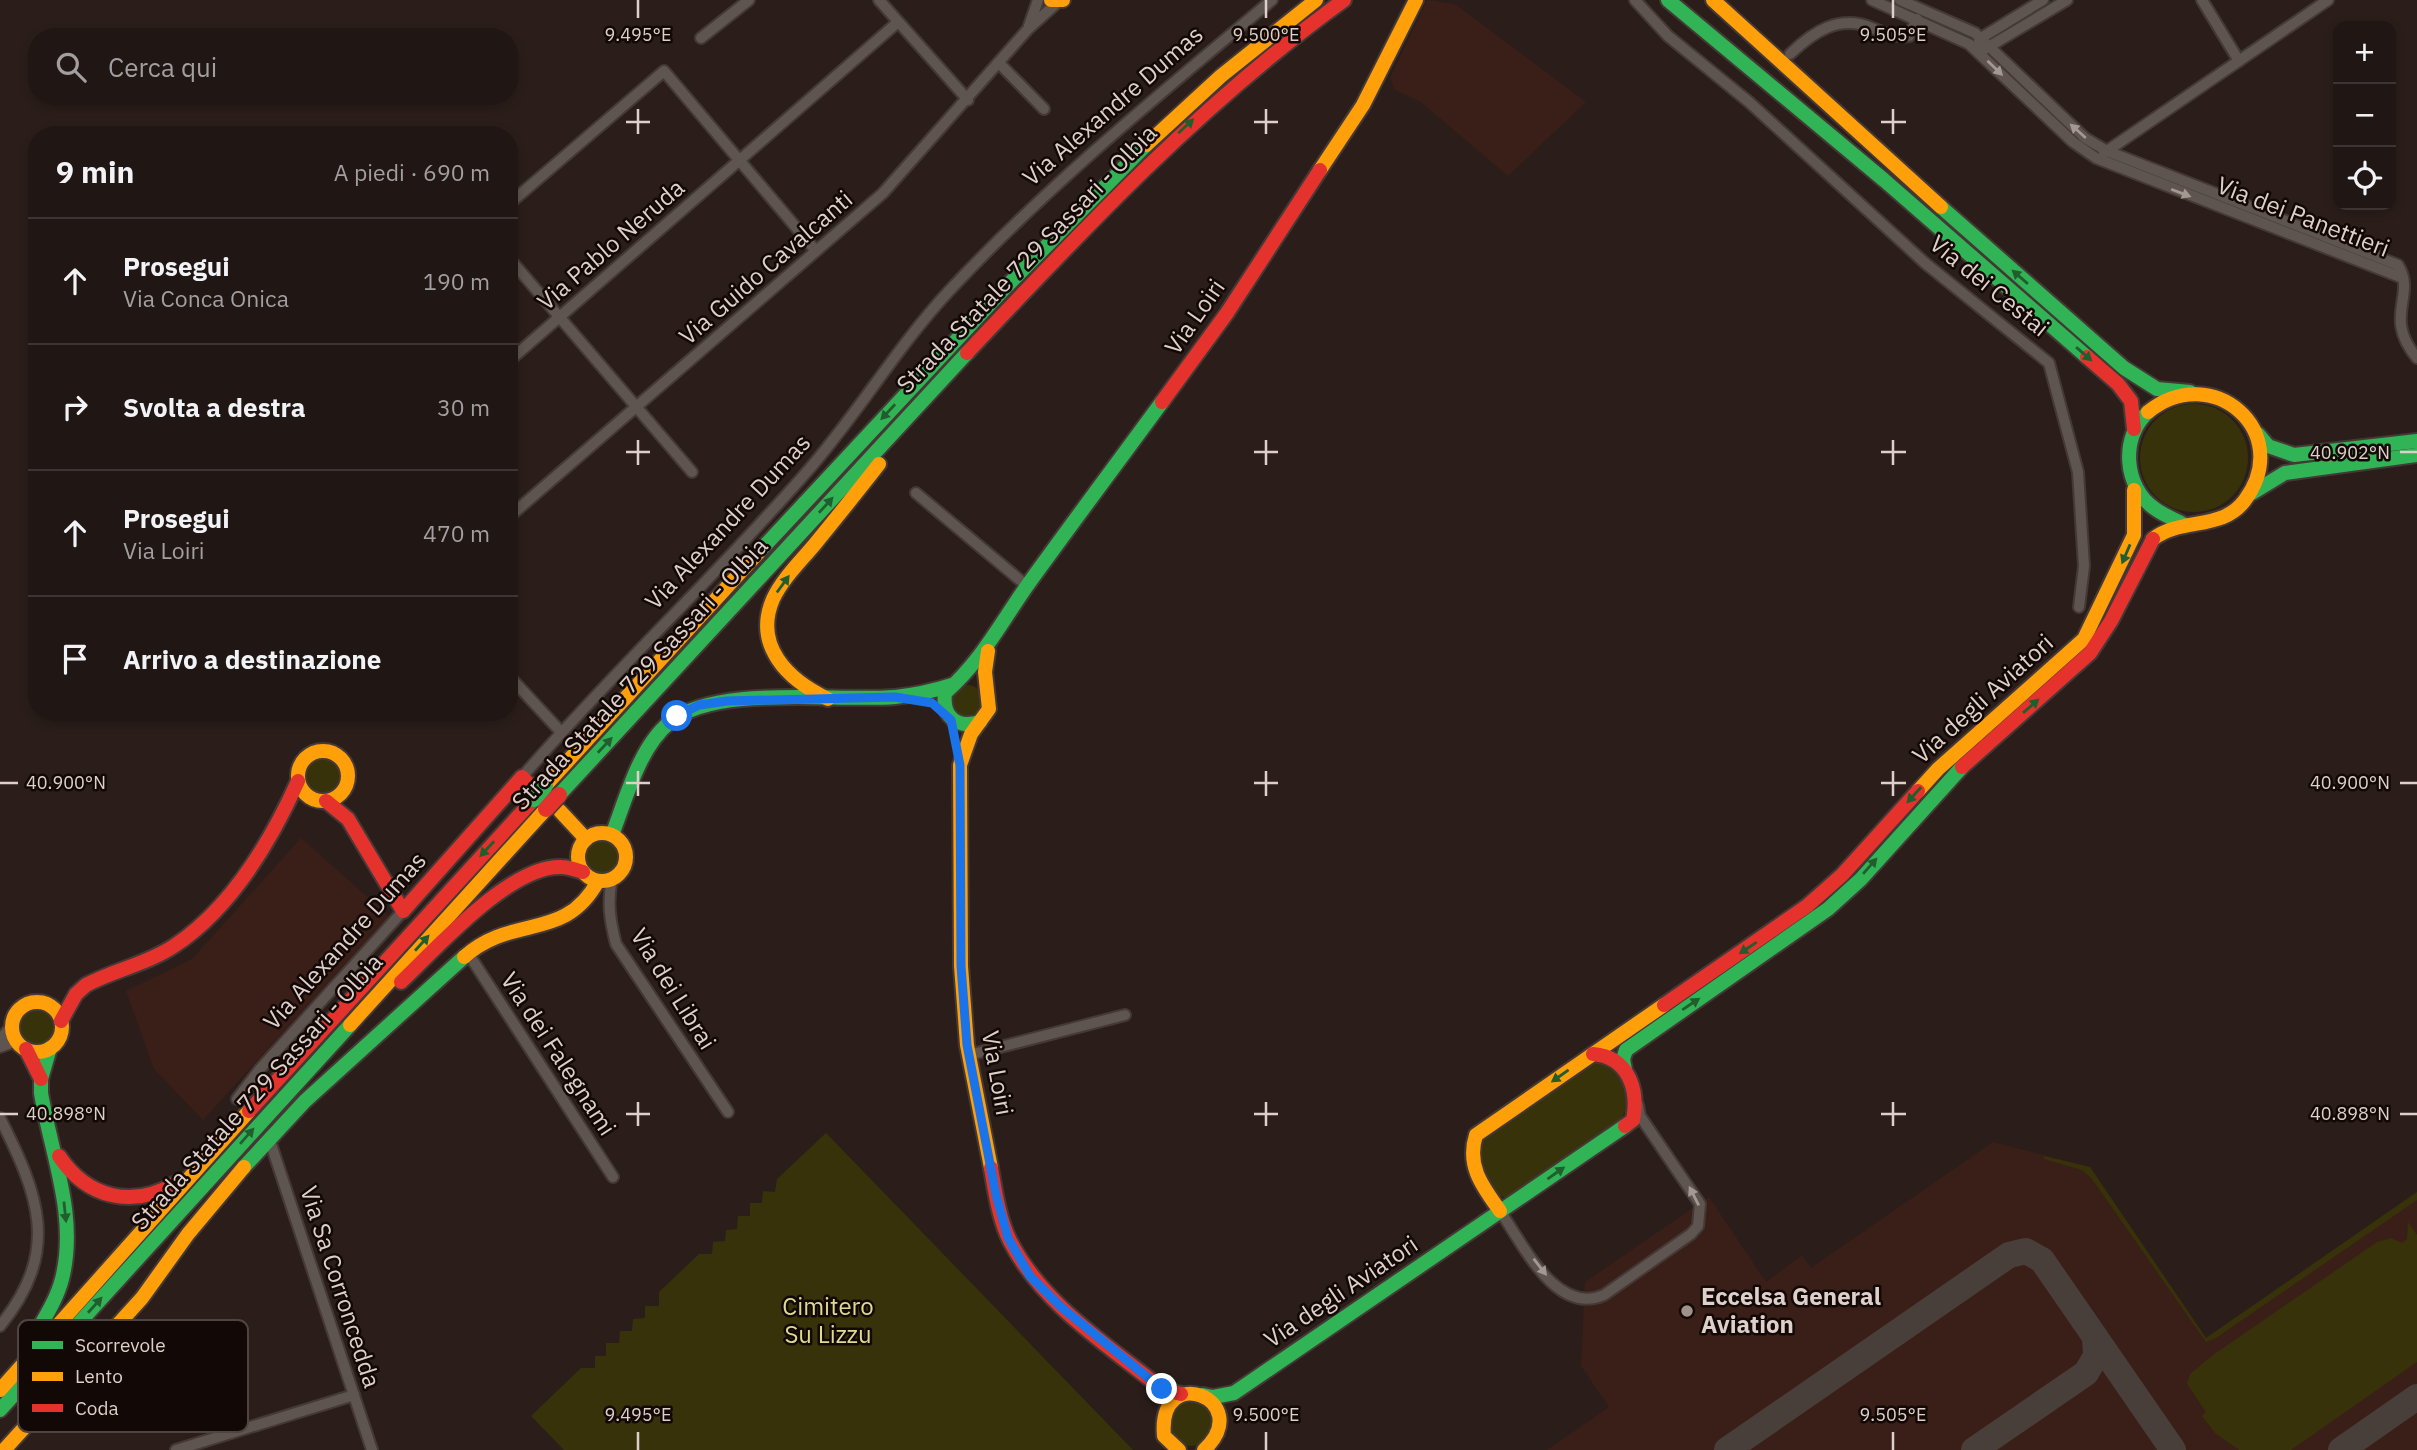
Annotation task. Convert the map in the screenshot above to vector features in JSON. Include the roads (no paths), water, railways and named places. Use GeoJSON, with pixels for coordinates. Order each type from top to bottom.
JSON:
{"type":"FeatureCollection","features":[{"type":"Feature","properties":{"kind":"main road","name":"Strada Statale 729 Sassari - Olbia"},"geometry":{"type":"LineString","coordinates":[[81,1320],[548,800],[897,402],[1127,162],[1217,77],[1316,0]]}},
{"type":"Feature","properties":{"kind":"main road","name":"Via Loiri"},"geometry":{"type":"LineString","coordinates":[[954,684],[971,670],[989,647],[1027,586],[1227,313],[1363,105],[1416,0]]}},
{"type":"Feature","properties":{"kind":"main road"},"geometry":{"type":"LineString","coordinates":[[1668,0],[1884,180]]}},
{"type":"Feature","properties":{"kind":"main road"},"geometry":{"type":"LineString","coordinates":[[1686,0],[1884,180],[2118,384],[2131,401],[2134,429],[2127,458],[2134,487],[2154,511],[2183,524],[2203,525],[2222,519],[2238,509],[2251,494],[2285,473],[2417,455]]}},
{"type":"Feature","properties":{"kind":"main road"},"geometry":{"type":"LineString","coordinates":[[1696,0],[1901,173],[2124,368],[2157,389],[2209,394],[2227,401],[2242,413],[2268,446],[2294,455],[2417,441]]}},
{"type":"Feature","properties":{"kind":"main road"},"geometry":{"type":"LineString","coordinates":[[1713,0],[1796,72],[1901,173]]}},
{"type":"Feature","properties":{"kind":"main road","name":"Strada Statale 729 Sassari - Olbia"},"geometry":{"type":"LineString","coordinates":[[63,1320],[202,1163],[548,800],[1145,164],[1265,60],[1342,2]]}},
{"type":"Feature","properties":{"kind":"main road"},"geometry":{"type":"LineString","coordinates":[[828,699],[794,682],[776,661],[768,637],[769,610],[774,599],[969,351]]}},
{"type":"Feature","properties":{"kind":"main road"},"geometry":{"type":"LineString","coordinates":[[2134,429],[2155,405],[2171,396],[2190,392]]}},
{"type":"Feature","properties":{"kind":"main road"},"geometry":{"type":"LineString","coordinates":[[2251,494],[2259,473],[2260,461],[2260,450],[2253,428]]}},
{"type":"Feature","properties":{"kind":"main road","name":"Via degli Aviatori"},"geometry":{"type":"LineString","coordinates":[[1500,1211],[1471,1164],[1469,1154],[1476,1135],[1816,899],[1842,875],[1937,769],[2084,639],[2134,534],[2134,487]]}},
{"type":"Feature","properties":{"kind":"main road","name":"Via degli Aviatori"},"geometry":{"type":"LineString","coordinates":[[1625,1070],[1623,1059],[1626,1050],[1792,935],[1850,889],[1952,776],[2091,652],[2113,618],[2146,549],[2155,537],[2183,524]]}},
{"type":"Feature","properties":{"kind":"main road","name":"Via Loiri"},"geometry":{"type":"LineString","coordinates":[[988,693],[985,672],[989,647]]}},
{"type":"Feature","properties":{"kind":"main road"},"geometry":{"type":"LineString","coordinates":[[612,835],[662,731],[687,710],[727,701],[895,697],[969,680],[977,682],[988,693],[989,709],[980,722],[965,726],[932,703],[895,697]]}},
{"type":"Feature","properties":{"kind":"main road"},"geometry":{"type":"LineString","coordinates":[[954,684],[944,700],[960,765]]}},
{"type":"Feature","properties":{"kind":"main road","name":"Via Loiri"},"geometry":{"type":"LineString","coordinates":[[980,722],[971,734],[960,765],[960,921],[969,1055],[996,1195],[1008,1238],[1030,1276],[1061,1307],[1145,1377],[1170,1393],[1181,1394]]}},
{"type":"Feature","properties":{"kind":"main road"},"geometry":{"type":"LineString","coordinates":[[46,1004],[76,994],[103,975],[150,958],[190,934],[224,896],[286,812],[304,759],[326,751],[340,758],[345,764],[348,779],[344,789],[335,798],[319,800],[286,812]]}},
{"type":"Feature","properties":{"kind":"main road","name":"Via Alexandre Dumas"},"geometry":{"type":"LineString","coordinates":[[404,911],[524,780]]}},
{"type":"Feature","properties":{"kind":"main road"},"geometry":{"type":"LineString","coordinates":[[298,781],[305,793],[348,819]]}},
{"type":"Feature","properties":{"kind":"main road"},"geometry":{"type":"LineString","coordinates":[[344,789],[348,819],[384,883],[404,911]]}},
{"type":"Feature","properties":{"kind":"main road"},"geometry":{"type":"LineString","coordinates":[[548,800],[586,839]]}},
{"type":"Feature","properties":{"kind":"main road"},"geometry":{"type":"LineString","coordinates":[[122,1320],[142,1298],[188,1234],[305,1101],[468,953],[496,933],[568,917],[589,901],[605,880],[622,871],[626,854],[622,842],[612,835],[596,834],[586,839],[578,855],[583,872]]}},
{"type":"Feature","properties":{"kind":"main road"},"geometry":{"type":"LineString","coordinates":[[327,1048],[520,877],[553,866],[568,866],[605,880]]}},
{"type":"Feature","properties":{"kind":"main road"},"geometry":{"type":"LineString","coordinates":[[43,1320],[62,1279],[67,1247],[66,1219],[53,1144],[43,1108],[41,1079],[50,1048],[59,1038],[61,1021],[76,994]]}},
{"type":"Feature","properties":{"kind":"main road"},"geometry":{"type":"LineString","coordinates":[[41,1079],[14,1039],[22,1007],[37,1002],[46,1004],[57,1012],[61,1021]]}},
{"type":"Feature","properties":{"kind":"main road"},"geometry":{"type":"LineString","coordinates":[[14,1039],[36,1051],[50,1048]]}},
{"type":"Feature","properties":{"kind":"main road"},"geometry":{"type":"LineString","coordinates":[[1593,1054],[1611,1056],[1625,1070],[1636,1098]]}},
{"type":"Feature","properties":{"kind":"main road","name":"Via degli Aviatori"},"geometry":{"type":"LineString","coordinates":[[1234,1393],[1633,1120],[1636,1098]]}},
{"type":"Feature","properties":{"kind":"main road"},"geometry":{"type":"LineString","coordinates":[[53,1144],[63,1165],[80,1181],[100,1195],[123,1199],[147,1198],[165,1191],[202,1163]]}},
{"type":"Feature","properties":{"kind":"main road"},"geometry":{"type":"LineString","coordinates":[[5,1385],[18,1363]]}},
{"type":"Feature","properties":{"kind":"main road","name":"Strada Statale 729 Sassari - Olbia"},"geometry":{"type":"LineString","coordinates":[[5,1385],[18,1370]]}},
{"type":"Feature","properties":{"kind":"main road","name":"Via Loiri"},"geometry":{"type":"LineString","coordinates":[[1145,1377],[1154,1389],[1162,1414],[1164,1436],[1179,1450]]}},
{"type":"Feature","properties":{"kind":"main road","name":"Strada Statale 729 Sassari - Olbia"},"geometry":{"type":"LineString","coordinates":[[0,1410],[18,1390]]}},
{"type":"Feature","properties":{"kind":"main road"},"geometry":{"type":"LineString","coordinates":[[1162,1414],[1173,1399],[1181,1394],[1213,1398],[1234,1393]]}},
{"type":"Feature","properties":{"kind":"main road"},"geometry":{"type":"LineString","coordinates":[[1220,1414],[1234,1393]]}},
{"type":"Feature","properties":{"kind":"main road"},"geometry":{"type":"LineString","coordinates":[[1203,1395],[1210,1399],[1220,1414],[1221,1444],[1204,1450]]}},
{"type":"Feature","properties":{"kind":"main road"},"geometry":{"type":"LineString","coordinates":[[4,1450],[20,1432]]}},
{"type":"Feature","properties":{"kind":"street"},"geometry":{"type":"LineString","coordinates":[[701,38],[749,0]]}},
{"type":"Feature","properties":{"kind":"street"},"geometry":{"type":"LineString","coordinates":[[879,0],[968,100]]}},
{"type":"Feature","properties":{"kind":"street","name":"Via Guido Cavalcanti"},"geometry":{"type":"LineString","coordinates":[[1028,29],[1038,0]]}},
{"type":"Feature","properties":{"kind":"street","name":"Via Guido Cavalcanti"},"geometry":{"type":"LineString","coordinates":[[518,509],[883,193],[1028,29],[1057,0]]}},
{"type":"Feature","properties":{"kind":"street","name":"Via Alexandre Dumas"},"geometry":{"type":"LineString","coordinates":[[524,780],[561,732],[804,476],[830,446],[904,343],[948,292],[1045,195],[1127,121],[1272,0]]}},
{"type":"Feature","properties":{"kind":"street","name":"Via dei Cestai"},"geometry":{"type":"LineString","coordinates":[[1635,0],[1668,36],[1749,102],[1925,262],[2049,363],[2078,472],[2084,566],[2079,607]]}},
{"type":"Feature","properties":{"kind":"street","name":"Via dei Panettieri"},"geometry":{"type":"LineString","coordinates":[[1872,0],[1961,39],[2073,142],[2096,158],[2403,278]]}},
{"type":"Feature","properties":{"kind":"street","name":"Via dei Panettieri"},"geometry":{"type":"LineString","coordinates":[[1900,0],[1981,38],[2085,138],[2107,151],[2393,262],[2403,278]]}},
{"type":"Feature","properties":{"kind":"street"},"geometry":{"type":"LineString","coordinates":[[1976,50],[1981,38],[2043,0]]}},
{"type":"Feature","properties":{"kind":"street"},"geometry":{"type":"LineString","coordinates":[[1976,50],[1989,48],[2067,0]]}},
{"type":"Feature","properties":{"kind":"street"},"geometry":{"type":"LineString","coordinates":[[2202,0],[2239,61]]}},
{"type":"Feature","properties":{"kind":"street"},"geometry":{"type":"LineString","coordinates":[[2096,158],[2328,0]]}},
{"type":"Feature","properties":{"kind":"street"},"geometry":{"type":"LineString","coordinates":[[1790,54],[1805,40],[1833,25],[1855,22],[1899,37],[1909,36],[1917,19]]}},
{"type":"Feature","properties":{"kind":"street","name":"Via Pablo Neruda"},"geometry":{"type":"LineString","coordinates":[[518,353],[898,22]]}},
{"type":"Feature","properties":{"kind":"street"},"geometry":{"type":"LineString","coordinates":[[999,63],[1044,109]]}},
{"type":"Feature","properties":{"kind":"street"},"geometry":{"type":"LineString","coordinates":[[518,196],[664,71],[816,251]]}},
{"type":"Feature","properties":{"kind":"street"},"geometry":{"type":"LineString","coordinates":[[1749,102],[1762,86]]}},
{"type":"Feature","properties":{"kind":"street"},"geometry":{"type":"LineString","coordinates":[[518,268],[692,472]]}},
{"type":"Feature","properties":{"kind":"street"},"geometry":{"type":"LineString","coordinates":[[2417,275],[2403,278],[2400,326],[2407,344],[2417,358]]}},
{"type":"Feature","properties":{"kind":"street"},"geometry":{"type":"LineString","coordinates":[[916,494],[1027,586]]}},
{"type":"Feature","properties":{"kind":"street"},"geometry":{"type":"LineString","coordinates":[[518,686],[561,732]]}},
{"type":"Feature","properties":{"kind":"street","name":"Via dei Librai"},"geometry":{"type":"LineString","coordinates":[[605,880],[616,944],[728,1112]]}},
{"type":"Feature","properties":{"kind":"street","name":"Via Alexandre Dumas"},"geometry":{"type":"LineString","coordinates":[[237,1099],[260,1069],[404,911]]}},
{"type":"Feature","properties":{"kind":"street","name":"Via dei Falegnami"},"geometry":{"type":"LineString","coordinates":[[468,953],[613,1177]]}},
{"type":"Feature","properties":{"kind":"street"},"geometry":{"type":"LineString","coordinates":[[969,1055],[1125,1015]]}},
{"type":"Feature","properties":{"kind":"street"},"geometry":{"type":"LineString","coordinates":[[0,1047],[14,1039]]}},
{"type":"Feature","properties":{"kind":"street"},"geometry":{"type":"LineString","coordinates":[[1500,1211],[1542,1271],[1561,1291],[1581,1300],[1591,1301],[1604,1295],[1691,1234],[1698,1226],[1700,1204],[1640,1116],[1636,1098]]}},
{"type":"Feature","properties":{"kind":"street"},"geometry":{"type":"LineString","coordinates":[[0,1118],[31,1186],[38,1225],[34,1272],[0,1326]]}},
{"type":"Feature","properties":{"kind":"street","name":"Via Sa Corroncedda"},"geometry":{"type":"LineString","coordinates":[[270,1138],[372,1450]]}},
{"type":"Feature","properties":{"kind":"street"},"geometry":{"type":"LineString","coordinates":[[248,1428],[354,1395]]}},
{"type":"Feature","properties":{"kind":"street"},"geometry":{"type":"LineString","coordinates":[[176,1450],[234,1432]]}},
{"type":"Feature","properties":{"kind":"place","name":"Eccelsa General Aviation"},"geometry":{"type":"Point","coordinates":[1687,1311]}},
{"type":"Feature","properties":{"kind":"park label","name":"Cimitero Su Lizzu"},"geometry":{"type":"Point","coordinates":[828,1321]}}]}
